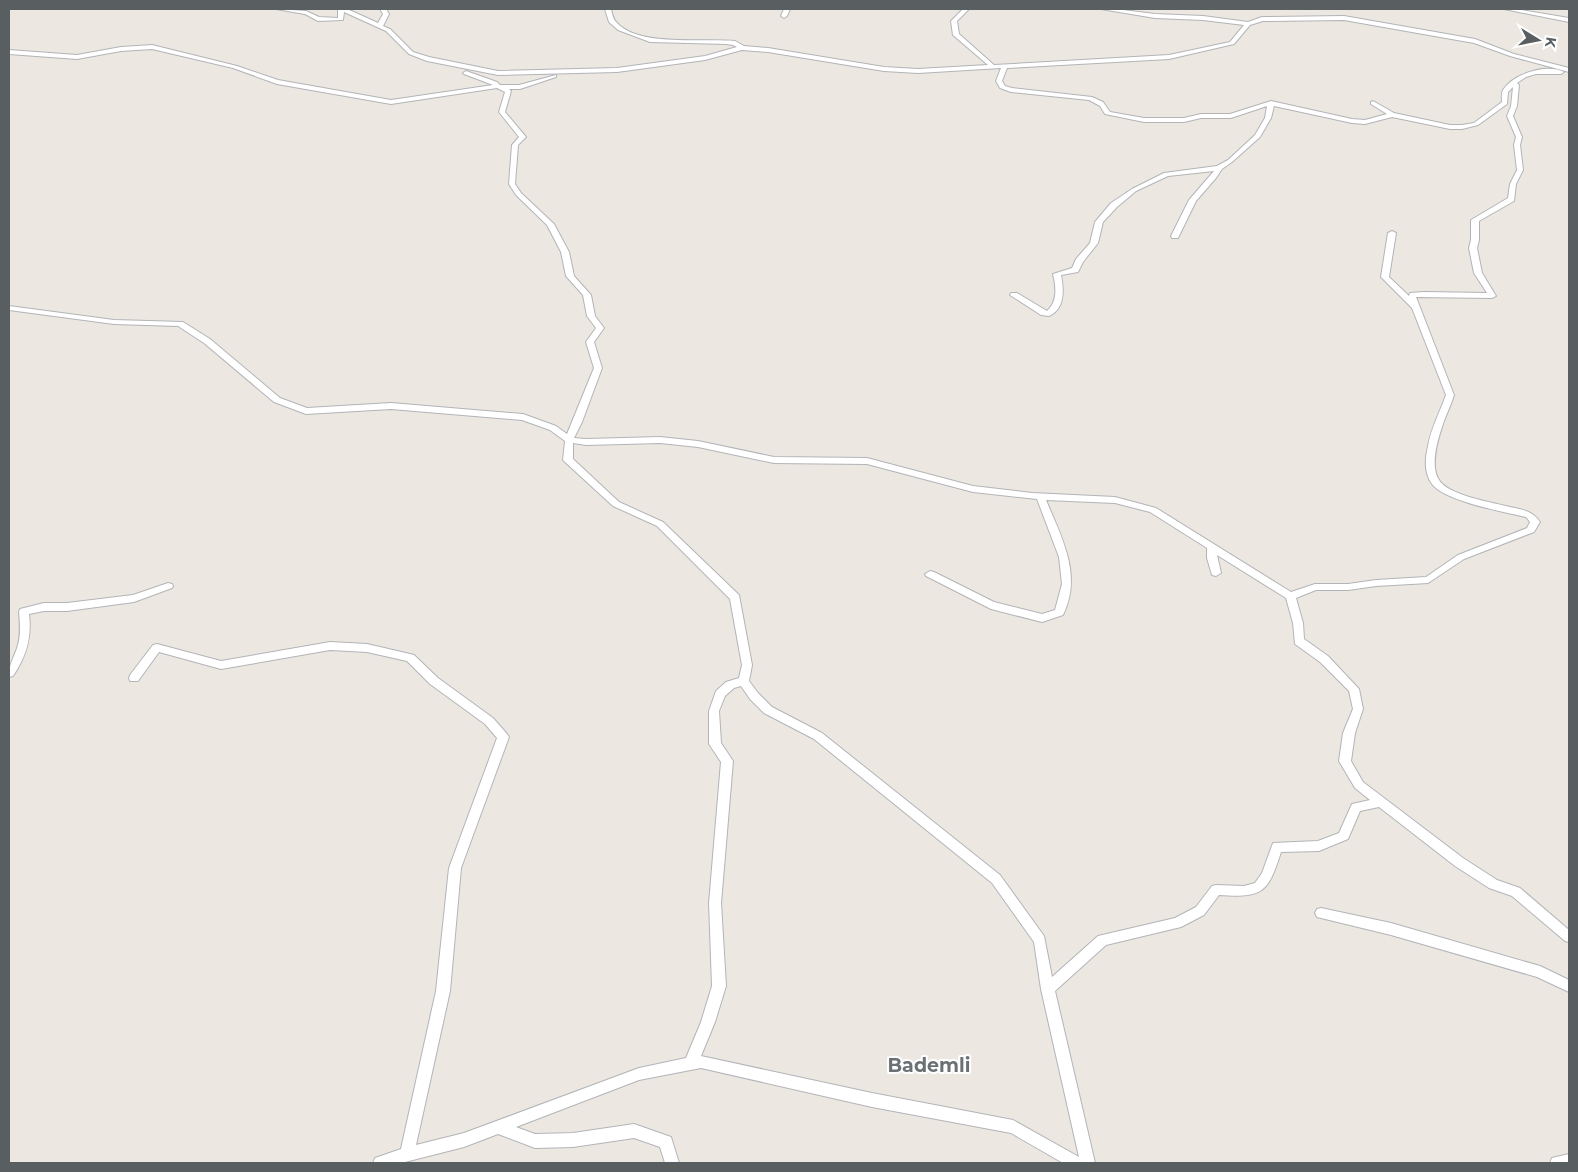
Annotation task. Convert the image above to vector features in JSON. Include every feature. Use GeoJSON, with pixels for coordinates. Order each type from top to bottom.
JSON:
{"type":"FeatureCollection","features":[{"type":"Feature","properties":{"kind":"street"},"geometry":{"type":"LineString","coordinates":[[279,9],[330,20],[342,19],[342,9],[388,30],[411,53],[447,64],[498,73],[617,70],[699,59],[742,48],[768,50],[884,69],[918,71],[1005,65],[1085,63],[1169,57],[1232,42],[1248,24]]}},
{"type":"Feature","properties":{"kind":"street"},"geometry":{"type":"LineString","coordinates":[[380,26],[386,14],[383,9]]}},
{"type":"Feature","properties":{"kind":"street"},"geometry":{"type":"LineString","coordinates":[[608,9],[612,22],[620,29],[652,41],[726,42],[735,43],[742,48]]}},
{"type":"Feature","properties":{"kind":"street"},"geometry":{"type":"LineString","coordinates":[[784,16],[787,9]]}},
{"type":"Feature","properties":{"kind":"street"},"geometry":{"type":"LineString","coordinates":[[966,9],[954,21],[956,36],[992,66]]}},
{"type":"Feature","properties":{"kind":"street"},"geometry":{"type":"LineString","coordinates":[[1104,9],[1248,24],[1262,19],[1356,19],[1475,41],[1512,56],[1569,71]]}},
{"type":"Feature","properties":{"kind":"street"},"geometry":{"type":"LineString","coordinates":[[1160,16],[1162,9]]}},
{"type":"Feature","properties":{"kind":"street"},"geometry":{"type":"LineString","coordinates":[[1506,9],[1569,20]]}},
{"type":"Feature","properties":{"kind":"street"},"geometry":{"type":"LineString","coordinates":[[9,52],[72,57],[121,49],[152,47],[235,67],[277,82],[391,102],[501,87],[520,87],[565,72]]}},
{"type":"Feature","properties":{"kind":"street"},"geometry":{"type":"LineString","coordinates":[[447,64],[495,83],[508,91],[508,97],[502,112],[523,137],[515,145],[512,184],[518,194],[550,224],[565,252],[570,276],[587,295],[591,316],[600,328],[590,342],[598,368],[578,422],[569,440],[568,460],[616,504],[660,524],[735,598],[747,664],[744,681],[754,696],[768,710],[818,736],[996,879],[1040,940],[1048,989],[1088,1163]]}},
{"type":"Feature","properties":{"kind":"street"},"geometry":{"type":"LineString","coordinates":[[1005,65],[999,81],[1002,88],[1090,98],[1099,101],[1105,106],[1107,113],[1144,120],[1184,120],[1201,116],[1231,116],[1271,103],[1365,122],[1392,116],[1450,127],[1476,124],[1505,103],[1505,92],[1520,77],[1534,71],[1569,71]]}},
{"type":"Feature","properties":{"kind":"street"},"geometry":{"type":"LineString","coordinates":[[1290,596],[1315,587],[1348,587],[1376,583],[1428,580],[1461,557],[1531,530],[1535,522],[1530,515],[1447,492],[1437,486],[1431,475],[1431,454],[1435,434],[1450,395],[1413,295],[1492,296],[1478,273],[1473,248],[1476,240],[1474,228],[1475,220],[1511,199],[1512,184],[1520,170],[1519,138],[1510,116],[1514,106],[1516,84],[1513,83]]}},
{"type":"Feature","properties":{"kind":"street"},"geometry":{"type":"LineString","coordinates":[[1175,236],[1193,200],[1219,168],[1230,161],[1258,136],[1268,118],[1271,103]]}},
{"type":"Feature","properties":{"kind":"street"},"geometry":{"type":"LineString","coordinates":[[1373,103],[1392,116]]}},
{"type":"Feature","properties":{"kind":"street"},"geometry":{"type":"LineString","coordinates":[[1014,295],[1044,313],[1049,314],[1056,308],[1058,300],[1057,274],[1075,270],[1079,261],[1094,244],[1099,222],[1114,205],[1134,190],[1166,174],[1219,168]]}},
{"type":"Feature","properties":{"kind":"street"},"geometry":{"type":"LineString","coordinates":[[1392,233],[1385,277],[1416,307]]}},
{"type":"Feature","properties":{"kind":"street"},"geometry":{"type":"LineString","coordinates":[[9,308],[114,322],[180,324],[207,341],[227,360],[277,400],[306,411],[391,406],[523,417],[553,428],[569,440],[586,442],[660,440],[698,444],[774,460],[867,461],[973,489],[1040,496],[1115,500],[1153,510],[1290,596],[1298,623],[1299,641],[1324,659],[1354,689],[1358,709],[1349,733],[1345,761],[1359,785],[1459,862],[1493,884],[1516,892],[1569,937]]}},
{"type":"Feature","properties":{"kind":"street"},"geometry":{"type":"LineString","coordinates":[[930,574],[991,605],[1042,618],[1059,612],[1067,584],[1064,557],[1040,496]]}},
{"type":"Feature","properties":{"kind":"street"},"geometry":{"type":"LineString","coordinates":[[1212,546],[1212,558],[1216,573]]}},
{"type":"Feature","properties":{"kind":"street"},"geometry":{"type":"LineString","coordinates":[[9,673],[25,646],[24,612],[44,607],[67,608],[134,598],[168,586]]}},
{"type":"Feature","properties":{"kind":"street"},"geometry":{"type":"LineString","coordinates":[[134,678],[157,648],[221,665],[330,646],[368,648],[410,658],[434,681],[489,721],[504,737],[455,868],[443,991],[407,1154]]}},
{"type":"Feature","properties":{"kind":"street"},"geometry":{"type":"LineString","coordinates":[[691,1064],[708,1022],[718,986],[715,903],[727,761],[716,744],[714,711],[720,694],[730,685],[744,681]]}},
{"type":"Feature","properties":{"kind":"street"},"geometry":{"type":"LineString","coordinates":[[1048,989],[1102,940],[1177,923],[1200,912],[1216,890],[1251,892],[1266,881],[1277,847],[1319,846],[1344,836],[1356,807],[1382,802]]}},
{"type":"Feature","properties":{"kind":"street"},"geometry":{"type":"LineString","coordinates":[[1321,914],[1391,929],[1540,972],[1569,986]]}},
{"type":"Feature","properties":{"kind":"street"},"geometry":{"type":"LineString","coordinates":[[380,1163],[407,1154],[464,1140],[639,1074],[701,1062],[872,1100],[1013,1128],[1076,1163]]}},
{"type":"Feature","properties":{"kind":"street"},"geometry":{"type":"LineString","coordinates":[[498,1127],[535,1141],[573,1140],[634,1131],[666,1142],[672,1163]]}},
{"type":"Feature","properties":{"kind":"street"},"geometry":{"type":"LineString","coordinates":[[1557,1163],[1569,1161]]}},
{"type":"Feature","properties":{"kind":"district","name":"Bademli"},"geometry":{"type":"Point","coordinates":[929,1065]}}]}
